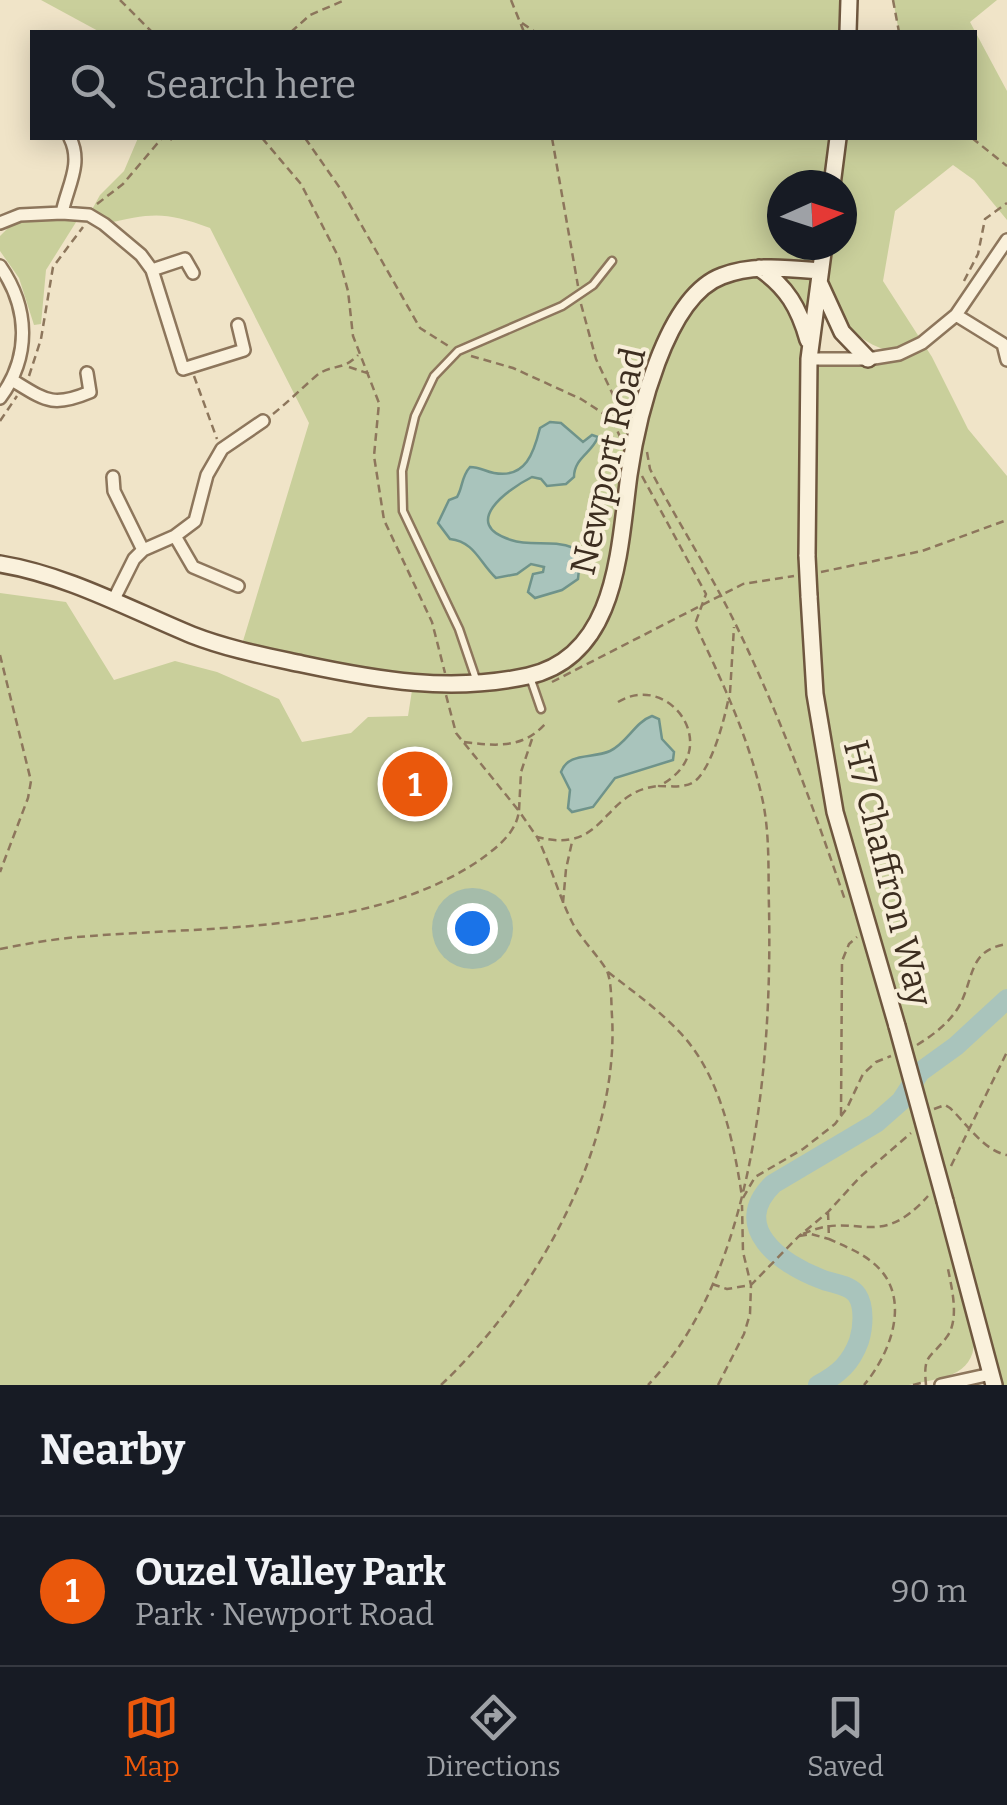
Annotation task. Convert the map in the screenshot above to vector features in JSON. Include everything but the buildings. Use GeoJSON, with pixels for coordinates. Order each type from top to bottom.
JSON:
{"type":"FeatureCollection","features":[{"type":"Feature","properties":{"kind":"street"},"geometry":{"type":"LineString","coordinates":[[848,30],[850,0]]}},
{"type":"Feature","properties":{"kind":"street"},"geometry":{"type":"LineString","coordinates":[[62,212],[74,177],[75,155],[71,140]]}},
{"type":"Feature","properties":{"kind":"street"},"geometry":{"type":"LineString","coordinates":[[834,170],[838,140]]}},
{"type":"Feature","properties":{"kind":"street"},"geometry":{"type":"LineString","coordinates":[[0,223],[20,214],[89,215],[126,242],[152,270],[183,370],[244,350],[238,325]]}},
{"type":"Feature","properties":{"kind":"street"},"geometry":{"type":"LineString","coordinates":[[758,268],[792,297],[809,353],[868,360],[899,354],[922,343],[956,316],[1007,240]]}},
{"type":"Feature","properties":{"kind":"street"},"geometry":{"type":"LineString","coordinates":[[152,270],[185,259],[193,273]]}},
{"type":"Feature","properties":{"kind":"street","name":"H7 Chaffron Way"},"geometry":{"type":"LineString","coordinates":[[822,260],[809,353],[807,556],[815,694],[835,812],[897,1026],[939,1196],[994,1381]]}},
{"type":"Feature","properties":{"kind":"street"},"geometry":{"type":"LineString","coordinates":[[0,266],[15,287],[24,333],[17,383],[0,398]]}},
{"type":"Feature","properties":{"kind":"street","name":"Newport Road"},"geometry":{"type":"LineString","coordinates":[[0,564],[59,579],[240,652],[384,680],[446,686],[531,681],[573,654],[599,618],[616,568],[634,450],[664,342],[680,311],[705,284],[724,275],[758,268],[819,276]]}},
{"type":"Feature","properties":{"kind":"street"},"geometry":{"type":"LineString","coordinates":[[819,276],[842,332],[868,360]]}},
{"type":"Feature","properties":{"kind":"street"},"geometry":{"type":"LineString","coordinates":[[956,316],[1003,344],[1007,360]]}},
{"type":"Feature","properties":{"kind":"street"},"geometry":{"type":"LineString","coordinates":[[17,383],[44,400],[68,402],[90,392],[87,372]]}},
{"type":"Feature","properties":{"kind":"street"},"geometry":{"type":"LineString","coordinates":[[113,601],[134,559],[143,550],[175,536],[195,521],[207,475],[222,449],[263,420]]}},
{"type":"Feature","properties":{"kind":"street"},"geometry":{"type":"LineString","coordinates":[[113,477],[114,491],[143,550]]}},
{"type":"Feature","properties":{"kind":"street"},"geometry":{"type":"LineString","coordinates":[[175,536],[193,567],[238,586]]}},
{"type":"Feature","properties":{"kind":"street"},"geometry":{"type":"LineString","coordinates":[[941,1385],[994,1381]]}},
{"type":"Feature","properties":{"kind":"lane"},"geometry":{"type":"LineString","coordinates":[[477,683],[458,629],[403,511],[400,489],[409,440],[424,394],[434,376],[458,351],[571,300],[593,284],[612,261]]}},
{"type":"Feature","properties":{"kind":"lane"},"geometry":{"type":"LineString","coordinates":[[531,681],[541,710]]}},
{"type":"Feature","properties":{"kind":"path"},"geometry":{"type":"LineString","coordinates":[[120,0],[150,30]]}},
{"type":"Feature","properties":{"kind":"path"},"geometry":{"type":"LineString","coordinates":[[293,30],[310,15],[345,0]]}},
{"type":"Feature","properties":{"kind":"path"},"geometry":{"type":"LineString","coordinates":[[512,0],[523,30]]}},
{"type":"Feature","properties":{"kind":"path"},"geometry":{"type":"LineString","coordinates":[[894,0],[899,30]]}},
{"type":"Feature","properties":{"kind":"path"},"geometry":{"type":"LineString","coordinates":[[520,22],[532,30]]}},
{"type":"Feature","properties":{"kind":"path"},"geometry":{"type":"LineString","coordinates":[[0,421],[17,383],[34,366],[53,267],[100,200],[123,184],[160,140]]}},
{"type":"Feature","properties":{"kind":"path"},"geometry":{"type":"LineString","coordinates":[[264,140],[300,184],[339,258],[348,291],[350,321],[379,403],[373,441],[384,520],[432,622],[444,660],[450,720],[462,742],[538,837],[563,904],[581,938],[607,971],[663,1015],[701,1061],[716,1092],[734,1153],[742,1200],[743,1252],[751,1282],[750,1314],[744,1334],[718,1385]]}},
{"type":"Feature","properties":{"kind":"path"},"geometry":{"type":"LineString","coordinates":[[306,140],[342,191],[420,328],[458,351],[513,368],[581,399],[612,419],[634,450],[706,594],[695,624],[729,698],[758,785],[768,834],[767,1030],[742,1200],[723,1261],[688,1332],[648,1385]]}},
{"type":"Feature","properties":{"kind":"path"},"geometry":{"type":"LineString","coordinates":[[975,140],[1006,164]]}},
{"type":"Feature","properties":{"kind":"path"},"geometry":{"type":"LineString","coordinates":[[961,288],[978,254],[985,219],[1007,204]]}},
{"type":"Feature","properties":{"kind":"path"},"geometry":{"type":"LineString","coordinates":[[348,366],[360,354]]}},
{"type":"Feature","properties":{"kind":"path"},"geometry":{"type":"LineString","coordinates":[[263,420],[326,370],[348,366],[370,374]]}},
{"type":"Feature","properties":{"kind":"path"},"geometry":{"type":"LineString","coordinates":[[192,367],[204,411],[222,449]]}},
{"type":"Feature","properties":{"kind":"path"},"geometry":{"type":"LineString","coordinates":[[634,450],[647,451],[650,469],[734,622],[790,745],[846,901]]}},
{"type":"Feature","properties":{"kind":"path"},"geometry":{"type":"LineString","coordinates":[[810,574],[922,551],[1007,520]]}},
{"type":"Feature","properties":{"kind":"path"},"geometry":{"type":"LineString","coordinates":[[531,681],[560,681],[743,584],[794,576]]}},
{"type":"Feature","properties":{"kind":"path"},"geometry":{"type":"LineString","coordinates":[[538,837],[557,842],[572,840],[602,824],[628,794],[659,786],[682,786],[698,778],[724,722],[734,622]]}},
{"type":"Feature","properties":{"kind":"path"},"geometry":{"type":"LineString","coordinates":[[0,655],[31,781],[0,872]]}},
{"type":"Feature","properties":{"kind":"path"},"geometry":{"type":"LineString","coordinates":[[618,702],[633,695],[654,696],[670,704],[688,730],[688,760],[678,774],[659,786]]}},
{"type":"Feature","properties":{"kind":"path"},"geometry":{"type":"LineString","coordinates":[[0,949],[90,936],[236,928],[402,899],[434,888],[488,854],[514,828],[520,811],[520,772],[532,739],[546,724]]}},
{"type":"Feature","properties":{"kind":"path"},"geometry":{"type":"LineString","coordinates":[[462,742],[493,746],[532,739]]}},
{"type":"Feature","properties":{"kind":"path"},"geometry":{"type":"LineString","coordinates":[[563,904],[572,840]]}},
{"type":"Feature","properties":{"kind":"path"},"geometry":{"type":"LineString","coordinates":[[841,1116],[842,961],[849,944],[858,936]]}},
{"type":"Feature","properties":{"kind":"path"},"geometry":{"type":"LineString","coordinates":[[904,1050],[946,1024],[965,995],[978,957],[996,945],[1007,944]]}},
{"type":"Feature","properties":{"kind":"path"},"geometry":{"type":"LineString","coordinates":[[441,1385],[489,1336],[528,1281],[588,1160],[609,1081],[612,1025],[607,971]]}},
{"type":"Feature","properties":{"kind":"path"},"geometry":{"type":"LineString","coordinates":[[945,1176],[1007,1052]]}},
{"type":"Feature","properties":{"kind":"path"},"geometry":{"type":"LineString","coordinates":[[742,1200],[755,1177],[802,1149],[841,1116],[864,1074],[876,1062],[890,1056]]}},
{"type":"Feature","properties":{"kind":"path"},"geometry":{"type":"LineString","coordinates":[[924,1119],[935,1108],[946,1105],[994,1150],[1007,1156]]}},
{"type":"Feature","properties":{"kind":"path"},"geometry":{"type":"LineString","coordinates":[[712,1284],[727,1289],[764,1275],[798,1236],[914,1130]]}},
{"type":"Feature","properties":{"kind":"path"},"geometry":{"type":"LineString","coordinates":[[798,1236],[829,1226],[892,1225],[939,1196]]}},
{"type":"Feature","properties":{"kind":"path"},"geometry":{"type":"LineString","coordinates":[[828,1212],[830,1239]]}},
{"type":"Feature","properties":{"kind":"path"},"geometry":{"type":"LineString","coordinates":[[798,1236],[811,1234],[830,1239],[872,1262],[885,1276],[895,1298],[888,1345],[864,1385]]}},
{"type":"Feature","properties":{"kind":"path"},"geometry":{"type":"LineString","coordinates":[[913,1385],[925,1384],[924,1363],[948,1337],[954,1321],[945,1254]]}},
{"type":"Feature","properties":{"kind":"green space"},"geometry":{"type":"Polygon","coordinates":[[[41,0],[849,0],[848,30],[96,30],[41,0]]]}},
{"type":"Feature","properties":{"kind":"green space"},"geometry":{"type":"Polygon","coordinates":[[[893,0],[997,0],[970,22],[974,30],[899,30],[893,0]]]}},
{"type":"Feature","properties":{"kind":"green space"},"geometry":{"type":"Polygon","coordinates":[[[977,35],[1007,91],[1007,220],[974,180],[953,165],[895,211],[883,281],[932,357],[968,429],[1007,476],[1007,1385],[996,1385],[974,1338],[969,1361],[954,1374],[909,1385],[0,1385],[0,593],[66,602],[114,680],[175,661],[217,672],[279,699],[302,742],[351,733],[368,717],[408,716],[413,684],[240,651],[309,423],[210,228],[158,216],[104,224],[89,215],[100,195],[124,171],[137,140],[977,140],[977,35]],[[821,273],[809,359],[896,353],[867,341],[848,324],[821,273]]]}},
{"type":"Feature","properties":{"kind":"green space"},"geometry":{"type":"Polygon","coordinates":[[[78,219],[46,270],[41,324],[34,325],[19,278],[0,251],[0,236],[14,222],[78,219]]]}},
{"type":"Feature","properties":{"kind":"water"},"geometry":{"type":"Polygon","coordinates":[[[550,422],[561,423],[583,442],[592,435],[598,437],[577,465],[574,477],[566,484],[547,486],[532,477],[501,498],[488,516],[496,533],[511,540],[566,545],[574,548],[580,558],[578,579],[562,590],[535,598],[528,592],[533,574],[543,572],[544,567],[531,564],[517,574],[496,578],[471,548],[450,539],[438,523],[449,500],[457,497],[470,467],[494,473],[514,472],[527,462],[540,428],[550,422]]]}},
{"type":"Feature","properties":{"kind":"water"},"geometry":{"type":"Polygon","coordinates":[[[652,716],[659,719],[662,739],[674,752],[673,760],[615,778],[593,807],[572,812],[568,808],[570,790],[561,772],[564,766],[575,759],[610,751],[652,716]]]}},
{"type":"Feature","properties":{"kind":"waterway"},"geometry":{"type":"LineString","coordinates":[[818,1385],[843,1367],[856,1349],[862,1324],[860,1300],[850,1289],[806,1272],[777,1254],[758,1229],[756,1215],[761,1200],[773,1184],[876,1123],[901,1101],[920,1072],[956,1046],[1007,999]]}},
{"type":"Feature","properties":{"kind":"place","name":"Ouzel Valley Park"},"geometry":{"type":"Point","coordinates":[415,784]}}]}
